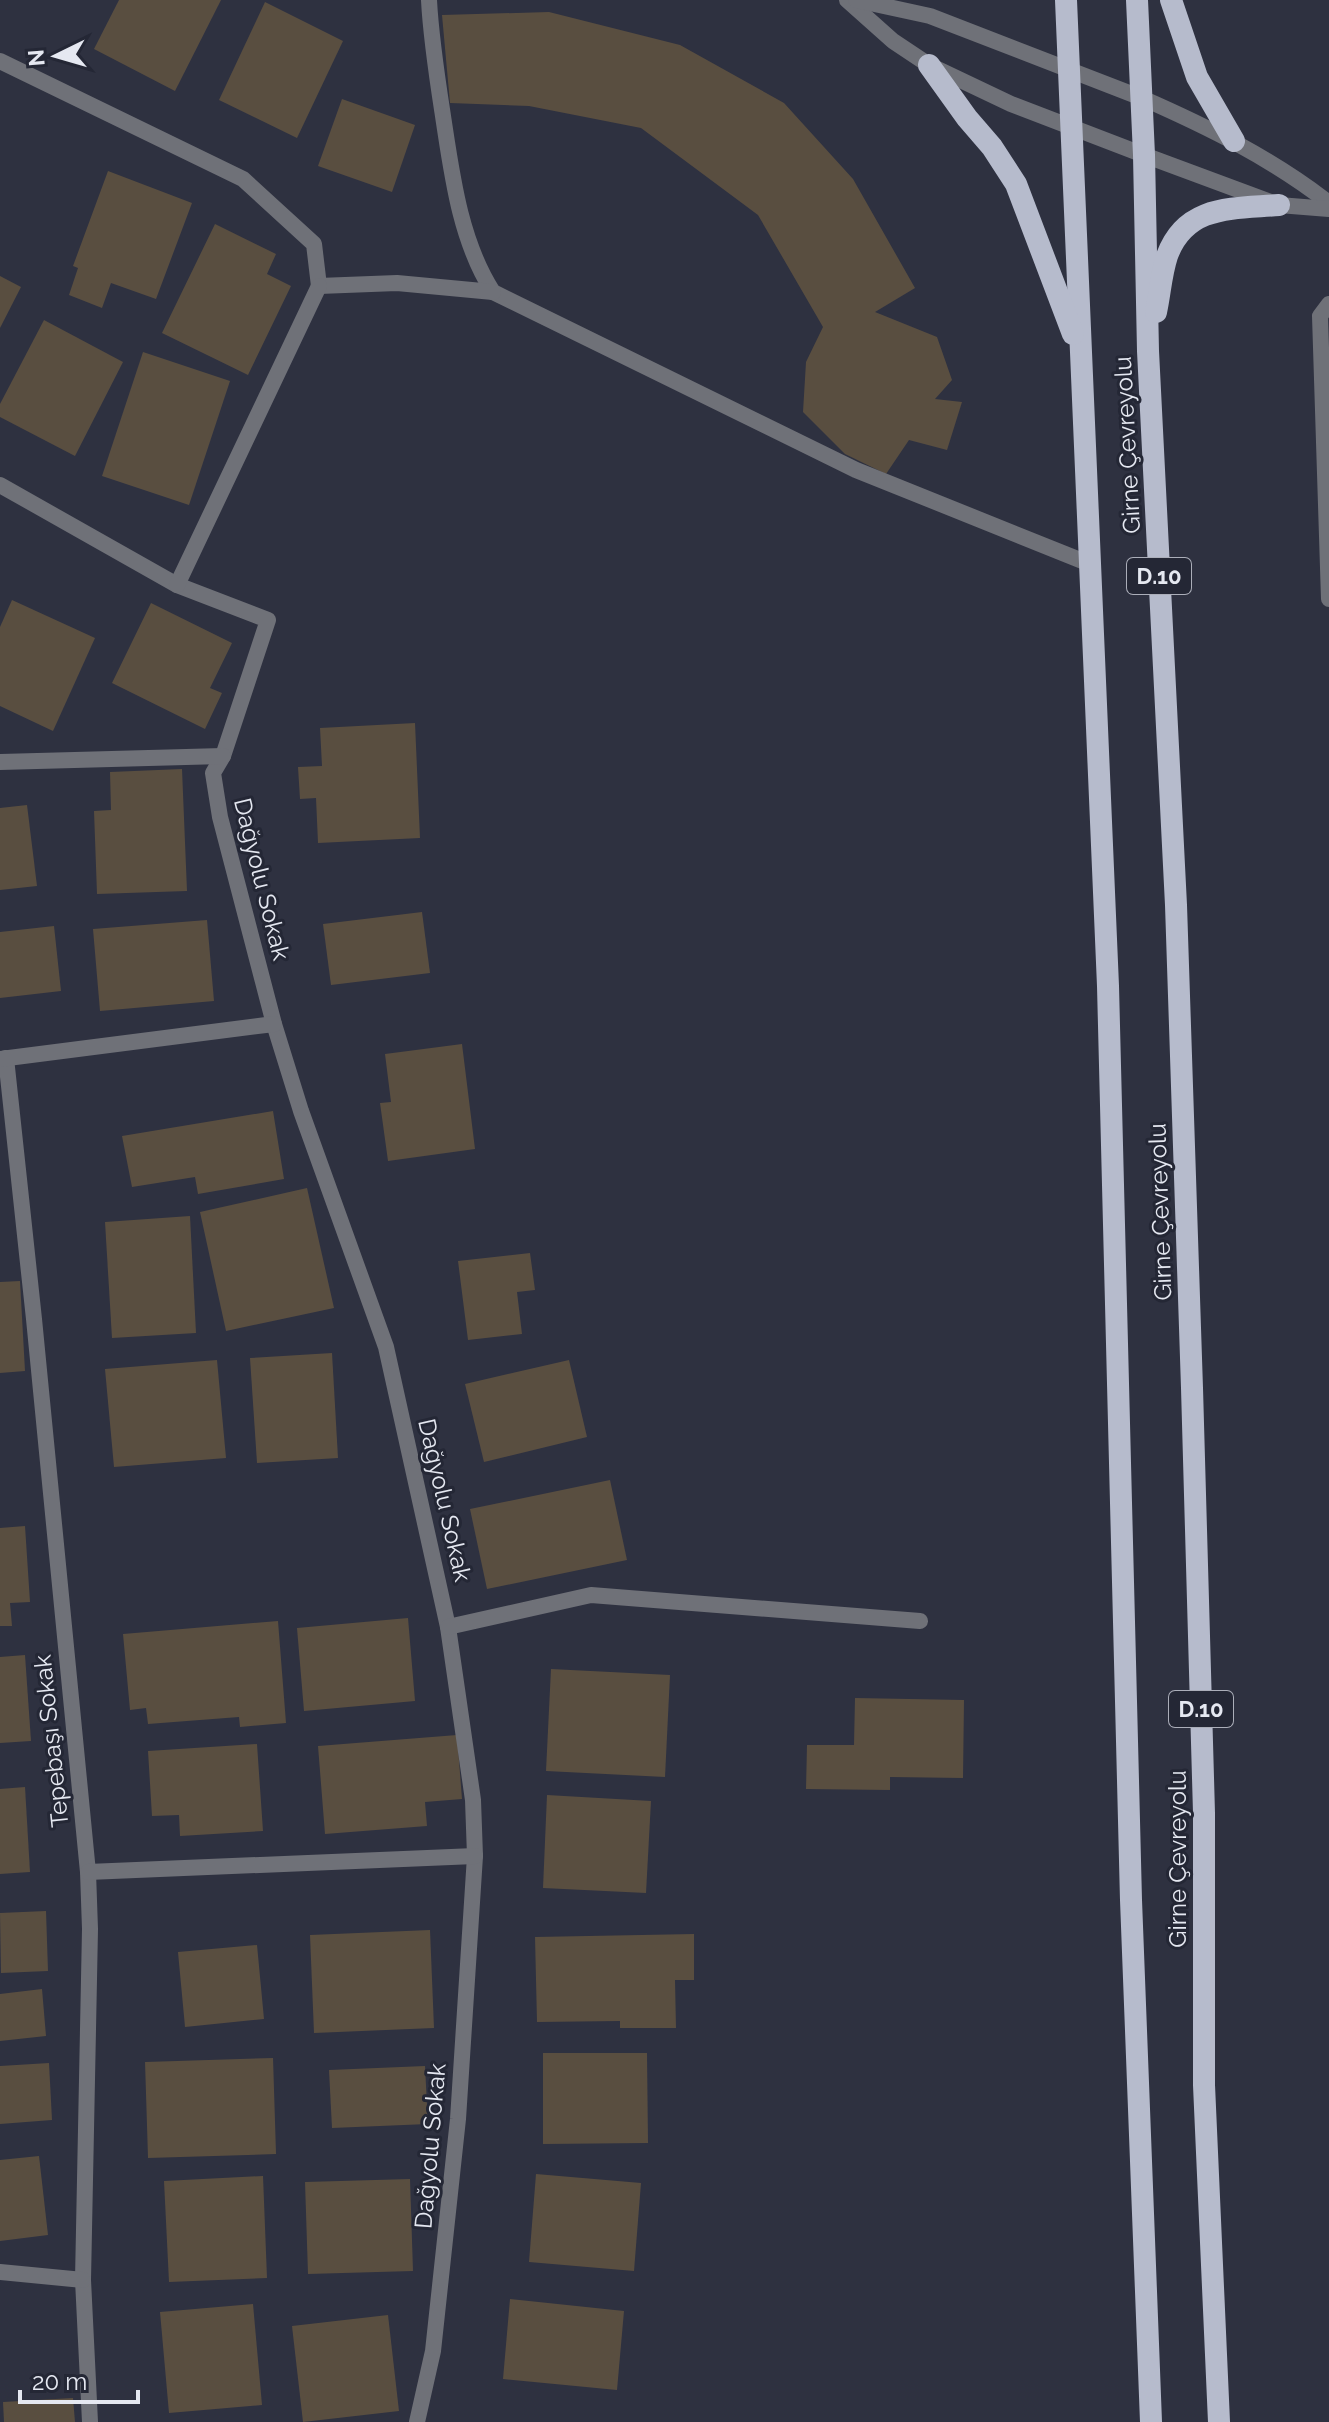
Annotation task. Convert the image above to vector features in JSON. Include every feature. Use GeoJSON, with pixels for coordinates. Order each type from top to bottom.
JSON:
{"type":"FeatureCollection","features":[{"type":"Feature","properties":{"kind":"highway","name":"Girne Çevreyolu"},"geometry":{"type":"LineString","coordinates":[[1066,0],[1108,986],[1131,1900],[1151,2422]]}},
{"type":"Feature","properties":{"kind":"highway","name":"Girne Çevreyolu"},"geometry":{"type":"LineString","coordinates":[[1137,0],[1148,351],[1176,905],[1188,1247],[1204,1813],[1204,2085],[1219,2422]]}},
{"type":"Feature","properties":{"kind":"highway"},"geometry":{"type":"LineString","coordinates":[[1171,0],[1197,77],[1234,141]]}},
{"type":"Feature","properties":{"kind":"highway"},"geometry":{"type":"LineString","coordinates":[[929,65],[992,147],[1016,184],[1080,354]]}},
{"type":"Feature","properties":{"kind":"highway"},"geometry":{"type":"LineString","coordinates":[[1148,351],[1168,255],[1185,226],[1198,217],[1219,210],[1279,205]]}},
{"type":"Feature","properties":{"kind":"street"},"geometry":{"type":"LineString","coordinates":[[429,0],[431,40],[451,175],[479,270],[493,292]]}},
{"type":"Feature","properties":{"kind":"street"},"geometry":{"type":"LineString","coordinates":[[847,0],[893,41],[929,65],[1011,104],[1070,129],[1279,205],[1329,209]]}},
{"type":"Feature","properties":{"kind":"street"},"geometry":{"type":"LineString","coordinates":[[856,0],[930,16],[1142,98],[1234,141],[1298,178],[1329,203]]}},
{"type":"Feature","properties":{"kind":"street"},"geometry":{"type":"LineString","coordinates":[[0,61],[243,179],[314,244],[319,286],[177,585],[0,485]]}},
{"type":"Feature","properties":{"kind":"street"},"geometry":{"type":"LineString","coordinates":[[319,286],[397,283],[493,292],[856,470],[1090,564]]}},
{"type":"Feature","properties":{"kind":"street"},"geometry":{"type":"LineString","coordinates":[[1329,304],[1320,316],[1329,599]]}},
{"type":"Feature","properties":{"kind":"street","name":"Dağyolu Sokak"},"geometry":{"type":"LineString","coordinates":[[177,585],[268,620],[223,756],[213,773],[220,817],[274,1024],[301,1111],[386,1347],[448,1627],[473,1800],[475,1856],[458,2119],[433,2351],[417,2422]]}},
{"type":"Feature","properties":{"kind":"street"},"geometry":{"type":"LineString","coordinates":[[0,762],[223,756]]}},
{"type":"Feature","properties":{"kind":"street"},"geometry":{"type":"LineString","coordinates":[[3,1059],[274,1024]]}},
{"type":"Feature","properties":{"kind":"street","name":"Tepebaşı Sokak"},"geometry":{"type":"LineString","coordinates":[[3,1059],[34,1319],[88,1872],[90,1929],[83,2280],[90,2422]]}},
{"type":"Feature","properties":{"kind":"street"},"geometry":{"type":"LineString","coordinates":[[448,1627],[591,1595],[920,1621]]}},
{"type":"Feature","properties":{"kind":"street"},"geometry":{"type":"LineString","coordinates":[[88,1872],[475,1856]]}},
{"type":"Feature","properties":{"kind":"street"},"geometry":{"type":"LineString","coordinates":[[0,2272],[83,2280]]}},
{"type":"Feature","properties":{"kind":"building"},"geometry":{"type":"Polygon","coordinates":[[[119,0],[221,0],[175,91],[94,49],[119,0]]]}},
{"type":"Feature","properties":{"kind":"building"},"geometry":{"type":"Polygon","coordinates":[[[265,2],[343,41],[297,138],[219,100],[265,2]]]}},
{"type":"Feature","properties":{"kind":"building"},"geometry":{"type":"Polygon","coordinates":[[[549,12],[680,45],[784,103],[853,179],[915,288],[875,312],[937,337],[952,380],[935,399],[962,402],[947,450],[909,440],[886,474],[845,454],[803,412],[806,362],[823,327],[758,215],[641,128],[529,106],[450,103],[442,15],[549,12]]]}},
{"type":"Feature","properties":{"kind":"building"},"geometry":{"type":"Polygon","coordinates":[[[342,99],[415,125],[392,192],[318,166],[342,99]]]}},
{"type":"Feature","properties":{"kind":"building"},"geometry":{"type":"Polygon","coordinates":[[[108,171],[192,203],[156,299],[111,283],[102,308],[69,295],[78,268],[73,266],[108,171]]]}},
{"type":"Feature","properties":{"kind":"building"},"geometry":{"type":"Polygon","coordinates":[[[215,224],[276,254],[267,274],[291,286],[248,375],[162,333],[215,224]]]}},
{"type":"Feature","properties":{"kind":"building"},"geometry":{"type":"Polygon","coordinates":[[[0,276],[21,287],[0,328],[0,276]]]}},
{"type":"Feature","properties":{"kind":"building"},"geometry":{"type":"Polygon","coordinates":[[[44,320],[123,362],[75,456],[0,417],[0,404],[44,320]]]}},
{"type":"Feature","properties":{"kind":"building"},"geometry":{"type":"Polygon","coordinates":[[[143,352],[230,381],[189,505],[102,476],[143,352]]]}},
{"type":"Feature","properties":{"kind":"building"},"geometry":{"type":"Polygon","coordinates":[[[12,600],[95,638],[53,731],[0,706],[0,627],[12,600]]]}},
{"type":"Feature","properties":{"kind":"building"},"geometry":{"type":"Polygon","coordinates":[[[151,603],[232,643],[210,688],[222,693],[205,729],[112,683],[151,603]]]}},
{"type":"Feature","properties":{"kind":"building"},"geometry":{"type":"Polygon","coordinates":[[[415,723],[420,838],[318,843],[316,798],[300,799],[298,767],[322,766],[320,728],[415,723]]]}},
{"type":"Feature","properties":{"kind":"building"},"geometry":{"type":"Polygon","coordinates":[[[182,769],[187,891],[97,894],[94,811],[111,810],[110,772],[182,769]]]}},
{"type":"Feature","properties":{"kind":"building"},"geometry":{"type":"Polygon","coordinates":[[[27,805],[37,886],[0,890],[0,808],[27,805]]]}},
{"type":"Feature","properties":{"kind":"building"},"geometry":{"type":"Polygon","coordinates":[[[422,912],[430,973],[331,985],[323,924],[422,912]]]}},
{"type":"Feature","properties":{"kind":"building"},"geometry":{"type":"Polygon","coordinates":[[[207,920],[214,1001],[100,1011],[93,929],[207,920]]]}},
{"type":"Feature","properties":{"kind":"building"},"geometry":{"type":"Polygon","coordinates":[[[54,926],[61,991],[0,998],[0,932],[54,926]]]}},
{"type":"Feature","properties":{"kind":"building"},"geometry":{"type":"Polygon","coordinates":[[[462,1044],[475,1149],[388,1161],[380,1103],[391,1102],[385,1054],[462,1044]]]}},
{"type":"Feature","properties":{"kind":"building"},"geometry":{"type":"Polygon","coordinates":[[[273,1111],[284,1179],[198,1194],[195,1177],[132,1187],[122,1136],[273,1111]]]}},
{"type":"Feature","properties":{"kind":"building"},"geometry":{"type":"Polygon","coordinates":[[[307,1188],[334,1308],[226,1331],[200,1212],[307,1188]]]}},
{"type":"Feature","properties":{"kind":"building"},"geometry":{"type":"Polygon","coordinates":[[[190,1216],[196,1333],[112,1338],[105,1222],[190,1216]]]}},
{"type":"Feature","properties":{"kind":"building"},"geometry":{"type":"Polygon","coordinates":[[[530,1253],[535,1290],[517,1292],[522,1334],[468,1340],[458,1261],[530,1253]]]}},
{"type":"Feature","properties":{"kind":"building"},"geometry":{"type":"Polygon","coordinates":[[[20,1281],[25,1371],[0,1373],[0,1282],[20,1281]]]}},
{"type":"Feature","properties":{"kind":"building"},"geometry":{"type":"Polygon","coordinates":[[[332,1353],[338,1458],[257,1463],[250,1358],[332,1353]]]}},
{"type":"Feature","properties":{"kind":"building"},"geometry":{"type":"Polygon","coordinates":[[[217,1360],[226,1458],[114,1467],[105,1369],[217,1360]]]}},
{"type":"Feature","properties":{"kind":"building"},"geometry":{"type":"Polygon","coordinates":[[[569,1360],[587,1437],[484,1462],[465,1384],[569,1360]]]}},
{"type":"Feature","properties":{"kind":"building"},"geometry":{"type":"Polygon","coordinates":[[[610,1480],[627,1560],[487,1589],[470,1509],[610,1480]]]}},
{"type":"Feature","properties":{"kind":"building"},"geometry":{"type":"Polygon","coordinates":[[[25,1526],[30,1602],[10,1603],[12,1626],[0,1626],[0,1528],[25,1526]]]}},
{"type":"Feature","properties":{"kind":"building"},"geometry":{"type":"Polygon","coordinates":[[[408,1618],[415,1701],[304,1711],[297,1628],[408,1618]]]}},
{"type":"Feature","properties":{"kind":"building"},"geometry":{"type":"Polygon","coordinates":[[[278,1621],[286,1723],[240,1727],[239,1717],[148,1724],[146,1708],[130,1710],[123,1634],[278,1621]]]}},
{"type":"Feature","properties":{"kind":"building"},"geometry":{"type":"Polygon","coordinates":[[[25,1655],[31,1741],[0,1743],[0,1657],[25,1655]]]}},
{"type":"Feature","properties":{"kind":"building"},"geometry":{"type":"Polygon","coordinates":[[[551,1669],[670,1675],[665,1777],[546,1771],[551,1669]]]}},
{"type":"Feature","properties":{"kind":"building"},"geometry":{"type":"Polygon","coordinates":[[[855,1698],[964,1700],[963,1778],[890,1777],[890,1790],[806,1789],[807,1745],[854,1745],[855,1698]]]}},
{"type":"Feature","properties":{"kind":"building"},"geometry":{"type":"Polygon","coordinates":[[[457,1735],[462,1799],[425,1802],[427,1826],[325,1834],[318,1746],[457,1735]]]}},
{"type":"Feature","properties":{"kind":"building"},"geometry":{"type":"Polygon","coordinates":[[[257,1744],[263,1831],[180,1836],[179,1815],[152,1816],[148,1751],[257,1744]]]}},
{"type":"Feature","properties":{"kind":"building"},"geometry":{"type":"Polygon","coordinates":[[[25,1787],[30,1872],[0,1874],[0,1789],[25,1787]]]}},
{"type":"Feature","properties":{"kind":"building"},"geometry":{"type":"Polygon","coordinates":[[[547,1795],[651,1801],[646,1893],[543,1888],[547,1795]]]}},
{"type":"Feature","properties":{"kind":"building"},"geometry":{"type":"Polygon","coordinates":[[[46,1911],[48,1971],[1,1973],[0,1913],[46,1911]]]}},
{"type":"Feature","properties":{"kind":"building"},"geometry":{"type":"Polygon","coordinates":[[[430,1930],[434,2028],[314,2033],[310,1935],[430,1930]]]}},
{"type":"Feature","properties":{"kind":"building"},"geometry":{"type":"Polygon","coordinates":[[[694,1934],[694,1980],[675,1980],[676,2028],[620,2028],[620,2021],[537,2022],[535,1937],[694,1934]]]}},
{"type":"Feature","properties":{"kind":"building"},"geometry":{"type":"Polygon","coordinates":[[[257,1945],[264,2019],[185,2027],[178,1952],[257,1945]]]}},
{"type":"Feature","properties":{"kind":"building"},"geometry":{"type":"Polygon","coordinates":[[[42,1989],[46,2036],[0,2041],[0,1994],[42,1989]]]}},
{"type":"Feature","properties":{"kind":"building"},"geometry":{"type":"Polygon","coordinates":[[[543,2053],[647,2053],[648,2143],[543,2144],[543,2053]]]}},
{"type":"Feature","properties":{"kind":"building"},"geometry":{"type":"Polygon","coordinates":[[[273,2058],[276,2154],[148,2158],[145,2062],[273,2058]]]}},
{"type":"Feature","properties":{"kind":"building"},"geometry":{"type":"Polygon","coordinates":[[[49,2063],[52,2120],[0,2124],[0,2066],[49,2063]]]}},
{"type":"Feature","properties":{"kind":"building"},"geometry":{"type":"Polygon","coordinates":[[[425,2066],[428,2124],[332,2128],[329,2070],[425,2066]]]}},
{"type":"Feature","properties":{"kind":"building"},"geometry":{"type":"Polygon","coordinates":[[[39,2156],[48,2235],[0,2241],[0,2160],[39,2156]]]}},
{"type":"Feature","properties":{"kind":"building"},"geometry":{"type":"Polygon","coordinates":[[[536,2174],[641,2183],[634,2271],[529,2262],[536,2174]]]}},
{"type":"Feature","properties":{"kind":"building"},"geometry":{"type":"Polygon","coordinates":[[[263,2176],[267,2278],[169,2282],[164,2181],[263,2176]]]}},
{"type":"Feature","properties":{"kind":"building"},"geometry":{"type":"Polygon","coordinates":[[[410,2179],[413,2271],[308,2274],[305,2182],[410,2179]]]}},
{"type":"Feature","properties":{"kind":"building"},"geometry":{"type":"Polygon","coordinates":[[[510,2299],[624,2311],[617,2390],[503,2379],[510,2299]]]}},
{"type":"Feature","properties":{"kind":"building"},"geometry":{"type":"Polygon","coordinates":[[[253,2304],[262,2405],[169,2413],[160,2312],[253,2304]]]}},
{"type":"Feature","properties":{"kind":"building"},"geometry":{"type":"Polygon","coordinates":[[[388,2315],[399,2411],[303,2422],[292,2326],[388,2315]]]}},
{"type":"Feature","properties":{"kind":"building"},"geometry":{"type":"Polygon","coordinates":[[[73,2398],[75,2422],[4,2422],[3,2402],[73,2398]]]}}]}
